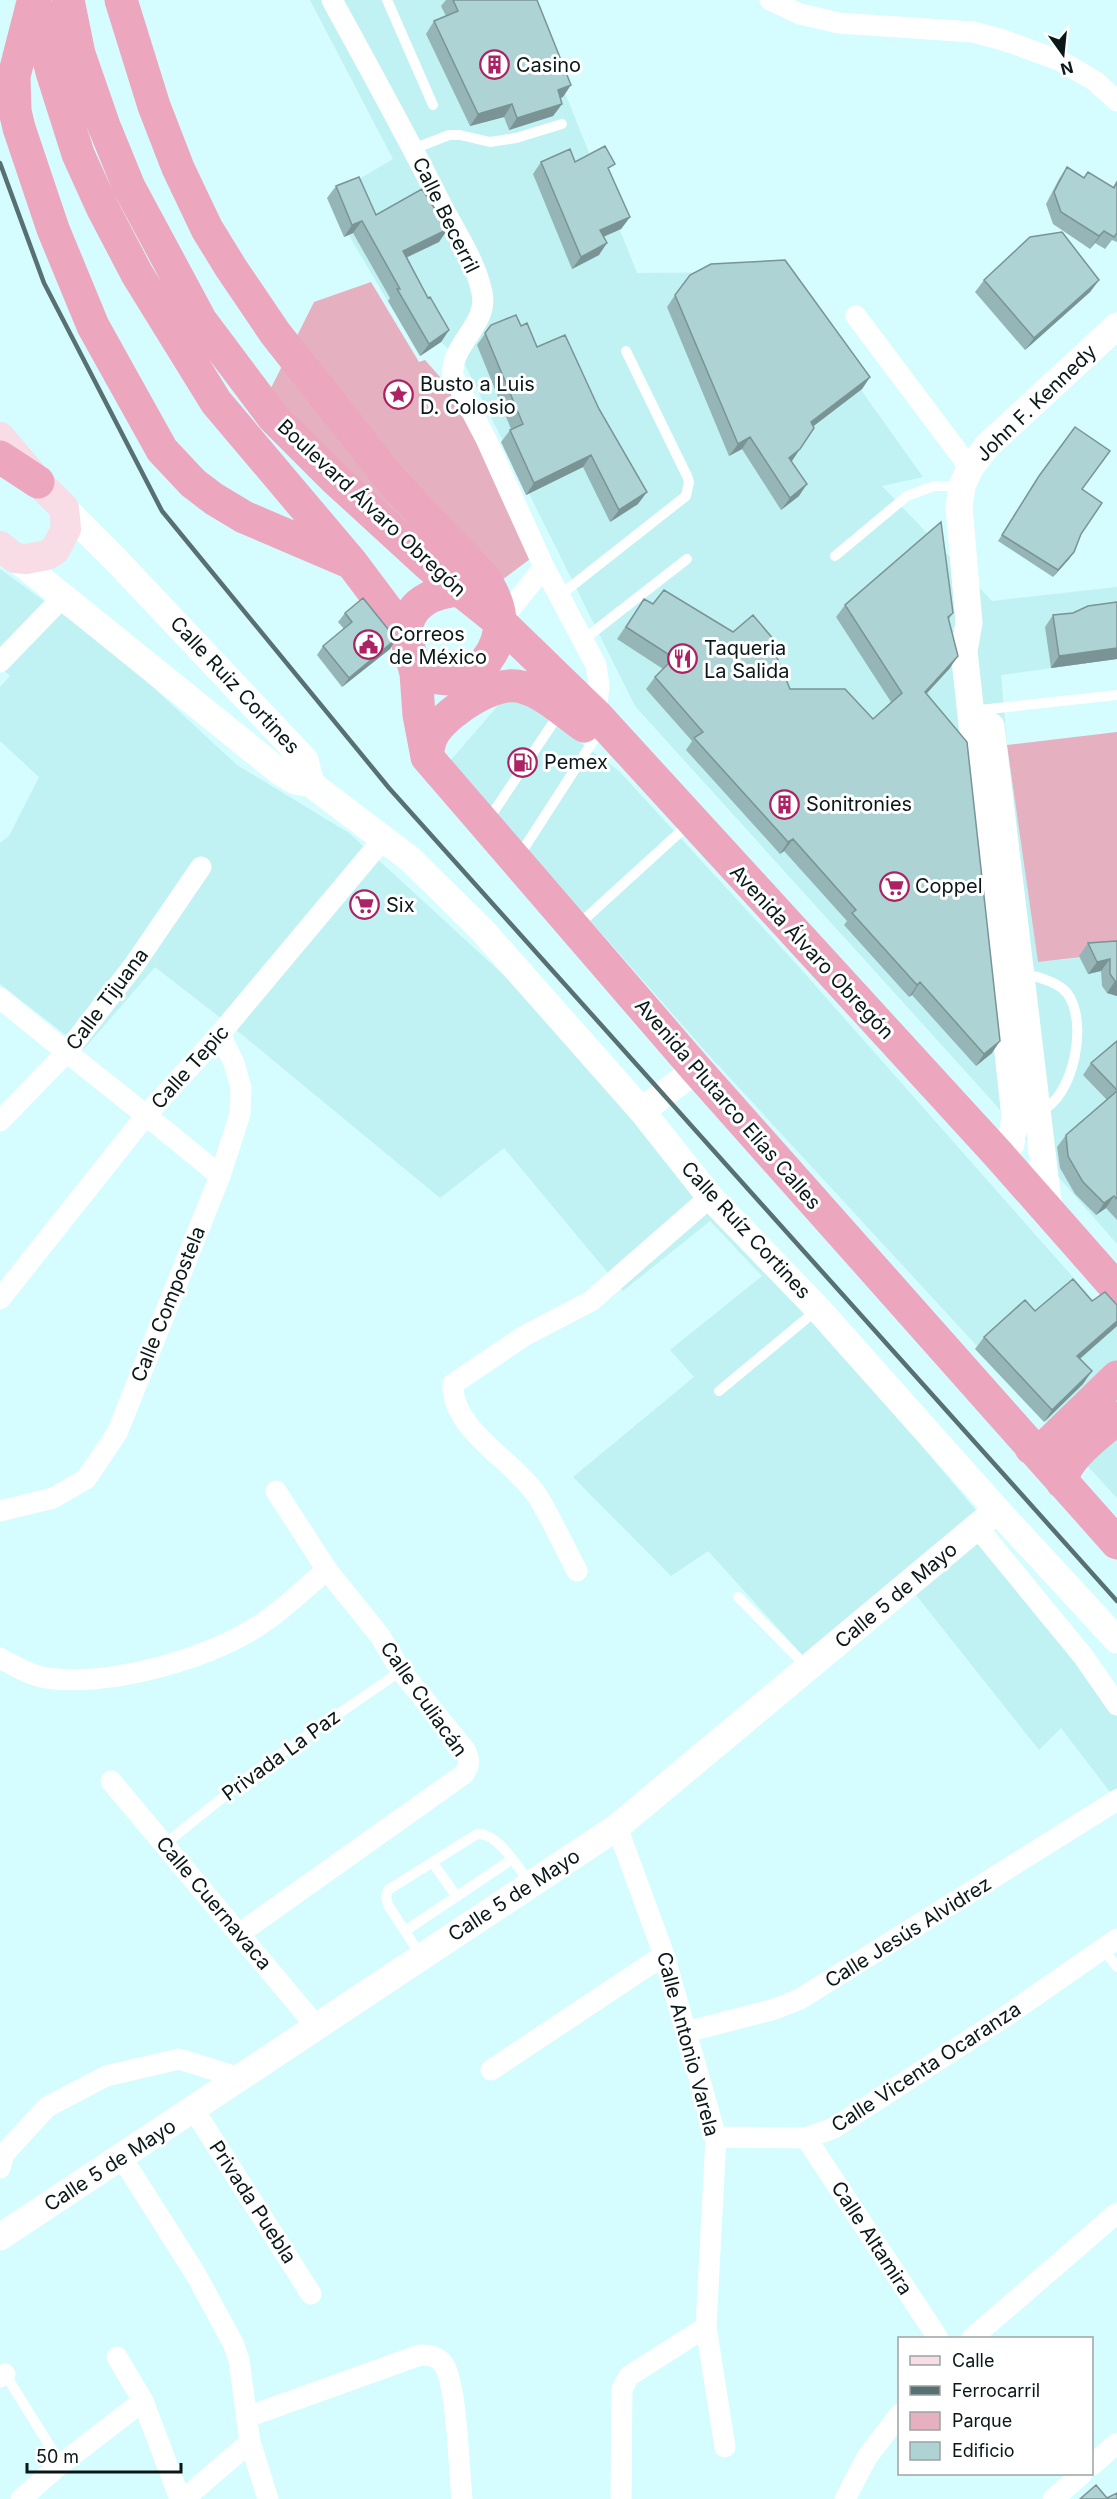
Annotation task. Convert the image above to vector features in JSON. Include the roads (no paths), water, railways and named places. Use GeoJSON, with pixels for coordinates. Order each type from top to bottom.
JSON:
{"type":"FeatureCollection","features":[{"type":"Feature","properties":{"kind":"highway"},"geometry":{"type":"LineString","coordinates":[[33,0],[17,59],[14,85],[15,111],[19,128],[53,229],[93,326],[126,389],[172,463],[193,483],[244,517],[351,562]]}},
{"type":"Feature","properties":{"kind":"highway","name":"Boulevard Álvaro Obregón"},"geometry":{"type":"LineString","coordinates":[[33,0],[52,72],[78,154],[102,207],[137,274],[216,402],[351,562],[405,634]]}},
{"type":"Feature","properties":{"kind":"highway","name":"Boulevard Álvaro Obregón"},"geometry":{"type":"LineString","coordinates":[[68,0],[79,54],[116,157],[140,208],[201,321],[273,417],[335,479],[430,566],[500,622]]}},
{"type":"Feature","properties":{"kind":"highway"},"geometry":{"type":"LineString","coordinates":[[121,0],[154,106],[189,195],[207,229],[254,304],[391,480],[484,578],[495,596],[500,622],[492,651],[487,661],[478,670],[454,679],[440,679],[416,673]]}},
{"type":"Feature","properties":{"kind":"highway"},"geometry":{"type":"LineString","coordinates":[[0,457],[38,482]]}},
{"type":"Feature","properties":{"kind":"highway"},"geometry":{"type":"LineString","coordinates":[[405,634],[408,618],[420,602],[432,595],[460,590]]}},
{"type":"Feature","properties":{"kind":"highway","name":"Avenida Álvaro Obregón"},"geometry":{"type":"LineString","coordinates":[[500,622],[692,821],[999,1154],[1117,1289]]}},
{"type":"Feature","properties":{"kind":"highway","name":"Avenida Plutarco Elías Calles"},"geometry":{"type":"LineString","coordinates":[[405,634],[416,673],[420,726],[427,757],[484,826],[696,1069],[1117,1543]]}},
{"type":"Feature","properties":{"kind":"highway"},"geometry":{"type":"LineString","coordinates":[[427,757],[431,737],[444,721],[476,698],[500,686],[512,684],[524,687],[562,711],[597,725]]}},
{"type":"Feature","properties":{"kind":"highway"},"geometry":{"type":"LineString","coordinates":[[1031,1448],[1041,1448],[1049,1443],[1117,1377]]}},
{"type":"Feature","properties":{"kind":"highway"},"geometry":{"type":"LineString","coordinates":[[1062,1482],[1063,1473],[1069,1462],[1117,1418]]}},
{"type":"Feature","properties":{"kind":"main road","name":"Calle Ruiz Cortines"},"geometry":{"type":"LineString","coordinates":[[0,437],[38,482],[64,508]]}},
{"type":"Feature","properties":{"kind":"main road"},"geometry":{"type":"LineString","coordinates":[[7,552],[36,558],[55,550],[66,529],[64,508]]}},
{"type":"Feature","properties":{"kind":"street","name":"Calle Becerril"},"geometry":{"type":"LineString","coordinates":[[332,0],[413,149],[474,269],[482,293],[481,314],[454,358],[453,376],[486,439],[544,567],[583,640],[598,674],[597,725]]}},
{"type":"Feature","properties":{"kind":"street"},"geometry":{"type":"LineString","coordinates":[[770,0],[800,15],[839,23],[973,32],[1004,40],[1061,61],[1095,81],[1117,101]]}},
{"type":"Feature","properties":{"kind":"street"},"geometry":{"type":"LineString","coordinates":[[856,316],[966,477],[959,520],[969,623],[982,649],[980,710],[1027,1115],[1049,1210]]}},
{"type":"Feature","properties":{"kind":"street","name":"John F. Kennedy"},"geometry":{"type":"LineString","coordinates":[[966,477],[987,446],[1117,326]]}},
{"type":"Feature","properties":{"kind":"street","name":"Calle Ruiz Cortines"},"geometry":{"type":"LineString","coordinates":[[7,552],[280,772],[296,781],[311,784],[305,759],[64,508]]}},
{"type":"Feature","properties":{"kind":"street"},"geometry":{"type":"LineString","coordinates":[[500,622],[544,567]]}},
{"type":"Feature","properties":{"kind":"street"},"geometry":{"type":"LineString","coordinates":[[0,662],[62,598]]}},
{"type":"Feature","properties":{"kind":"street"},"geometry":{"type":"LineString","coordinates":[[980,710],[1021,972],[1027,1115],[1011,1144],[999,1154]]}},
{"type":"Feature","properties":{"kind":"street","name":"Calle Ruíz Cortines"},"geometry":{"type":"LineString","coordinates":[[311,784],[410,859],[460,907],[518,969],[642,1111],[710,1197],[818,1309],[987,1519],[1117,1640]]}},
{"type":"Feature","properties":{"kind":"street","name":"Calle Tepic"},"geometry":{"type":"LineString","coordinates":[[0,1299],[147,1114],[220,1034],[384,838]]}},
{"type":"Feature","properties":{"kind":"street","name":"Calle Tijuana"},"geometry":{"type":"LineString","coordinates":[[0,1120],[66,1053],[134,965],[201,867]]}},
{"type":"Feature","properties":{"kind":"street"},"geometry":{"type":"LineString","coordinates":[[0,998],[66,1053],[147,1114],[220,1176]]}},
{"type":"Feature","properties":{"kind":"street","name":"Calle Compostela"},"geometry":{"type":"LineString","coordinates":[[0,1511],[53,1498],[86,1479],[117,1433],[220,1176],[240,1114],[241,1088],[234,1063],[220,1034]]}},
{"type":"Feature","properties":{"kind":"street"},"geometry":{"type":"LineString","coordinates":[[642,1111],[696,1069]]}},
{"type":"Feature","properties":{"kind":"street"},"geometry":{"type":"LineString","coordinates":[[577,1571],[537,1495],[461,1416],[453,1394],[453,1384],[524,1336],[591,1301],[710,1197]]}},
{"type":"Feature","properties":{"kind":"street","name":"Calle Culiacán"},"geometry":{"type":"LineString","coordinates":[[240,1933],[464,1774],[469,1766],[469,1758],[465,1750],[401,1671],[380,1636],[327,1570],[276,1491]]}},
{"type":"Feature","properties":{"kind":"street"},"geometry":{"type":"LineString","coordinates":[[987,1519],[1117,1704]]}},
{"type":"Feature","properties":{"kind":"street","name":"Calle 5 de Mayo"},"geometry":{"type":"LineString","coordinates":[[1,2233],[122,2158],[316,2026],[617,1827],[987,1519]]}},
{"type":"Feature","properties":{"kind":"street"},"geometry":{"type":"LineString","coordinates":[[0,1658],[20,1669],[44,1677],[70,1679],[114,1676],[159,1667],[201,1655],[237,1638],[267,1620],[327,1570]]}},
{"type":"Feature","properties":{"kind":"street","name":"Calle Cuernavaca"},"geometry":{"type":"LineString","coordinates":[[111,1780],[316,2026]]}},
{"type":"Feature","properties":{"kind":"street","name":"Calle Jesús Alvidrez"},"geometry":{"type":"LineString","coordinates":[[686,2032],[775,2009],[800,1999],[1117,1800]]}},
{"type":"Feature","properties":{"kind":"street","name":"Calle Antonio Varela"},"geometry":{"type":"LineString","coordinates":[[617,1827],[664,1954],[716,2137],[706,2327],[725,2448]]}},
{"type":"Feature","properties":{"kind":"street","name":"Calle Vicenta Ocaranza"},"geometry":{"type":"LineString","coordinates":[[716,2137],[806,2138],[834,2128],[1110,1944]]}},
{"type":"Feature","properties":{"kind":"street"},"geometry":{"type":"LineString","coordinates":[[490,2070],[664,1954]]}},
{"type":"Feature","properties":{"kind":"street"},"geometry":{"type":"LineString","coordinates":[[0,2168],[4,2154],[47,2107],[106,2076],[179,2060],[240,2078]]}},
{"type":"Feature","properties":{"kind":"street","name":"Privada Puebla"},"geometry":{"type":"LineString","coordinates":[[194,2109],[311,2294]]}},
{"type":"Feature","properties":{"kind":"street","name":"Calle Altamira"},"geometry":{"type":"LineString","coordinates":[[806,2138],[937,2337]]}},
{"type":"Feature","properties":{"kind":"street"},"geometry":{"type":"LineString","coordinates":[[122,2158],[195,2273],[233,2343],[239,2360],[250,2442],[268,2499]]}},
{"type":"Feature","properties":{"kind":"street"},"geometry":{"type":"LineString","coordinates":[[973,2337],[1117,2213]]}},
{"type":"Feature","properties":{"kind":"street"},"geometry":{"type":"LineString","coordinates":[[621,2499],[622,2389],[629,2376],[706,2327]]}},
{"type":"Feature","properties":{"kind":"street"},"geometry":{"type":"LineString","coordinates":[[247,2417],[420,2355],[430,2355],[439,2359],[450,2377],[462,2499]]}},
{"type":"Feature","properties":{"kind":"street"},"geometry":{"type":"LineString","coordinates":[[117,2357],[143,2401],[182,2499],[250,2442]]}},
{"type":"Feature","properties":{"kind":"street"},"geometry":{"type":"LineString","coordinates":[[21,2499],[61,2464],[143,2401]]}},
{"type":"Feature","properties":{"kind":"street"},"geometry":{"type":"LineString","coordinates":[[845,2499],[867,2457],[898,2417]]}},
{"type":"Feature","properties":{"kind":"street"},"geometry":{"type":"LineString","coordinates":[[1093,2464],[1117,2443]]}},
{"type":"Feature","properties":{"kind":"street"},"geometry":{"type":"LineString","coordinates":[[1053,2499],[1081,2475]]}},
{"type":"Feature","properties":{"kind":"lane"},"geometry":{"type":"LineString","coordinates":[[387,0],[433,105]]}},
{"type":"Feature","properties":{"kind":"lane"},"geometry":{"type":"LineString","coordinates":[[413,149],[449,135],[490,142],[516,138],[562,124]]}},
{"type":"Feature","properties":{"kind":"lane"},"geometry":{"type":"LineString","coordinates":[[560,596],[686,496],[689,489],[687,476],[626,351]]}},
{"type":"Feature","properties":{"kind":"lane"},"geometry":{"type":"LineString","coordinates":[[835,556],[907,496],[966,477]]}},
{"type":"Feature","properties":{"kind":"lane"},"geometry":{"type":"LineString","coordinates":[[583,640],[687,559]]}},
{"type":"Feature","properties":{"kind":"lane"},"geometry":{"type":"LineString","coordinates":[[980,710],[1117,695]]}},
{"type":"Feature","properties":{"kind":"lane"},"geometry":{"type":"LineString","coordinates":[[484,826],[562,711]]}},
{"type":"Feature","properties":{"kind":"lane"},"geometry":{"type":"LineString","coordinates":[[515,861],[597,725]]}},
{"type":"Feature","properties":{"kind":"lane"},"geometry":{"type":"LineString","coordinates":[[574,929],[692,821]]}},
{"type":"Feature","properties":{"kind":"lane"},"geometry":{"type":"LineString","coordinates":[[1021,972],[1057,985],[1066,992],[1076,1012],[1077,1032],[1070,1073],[1053,1104],[1027,1115]]}},
{"type":"Feature","properties":{"kind":"lane"},"geometry":{"type":"LineString","coordinates":[[719,1391],[818,1309]]}},
{"type":"Feature","properties":{"kind":"lane"},"geometry":{"type":"LineString","coordinates":[[738,1597],[808,1668]]}},
{"type":"Feature","properties":{"kind":"lane","name":"Privada La Paz"},"geometry":{"type":"LineString","coordinates":[[165,1844],[258,1769],[401,1671]]}},
{"type":"Feature","properties":{"kind":"lane"},"geometry":{"type":"LineString","coordinates":[[421,1956],[388,1905],[386,1896],[388,1890],[477,1834],[484,1833],[496,1840],[530,1883]]}},
{"type":"Feature","properties":{"kind":"lane"},"geometry":{"type":"LineString","coordinates":[[405,1931],[511,1860]]}},
{"type":"Feature","properties":{"kind":"lane"},"geometry":{"type":"LineString","coordinates":[[432,1862],[457,1897]]}},
{"type":"Feature","properties":{"kind":"lane"},"geometry":{"type":"LineString","coordinates":[[1110,1944],[1117,1967]]}},
{"type":"Feature","properties":{"kind":"lane"},"geometry":{"type":"LineString","coordinates":[[2,2376],[61,2464]]}},
{"type":"Feature","properties":{"kind":"railway"},"geometry":{"type":"LineString","coordinates":[[0,163],[44,283],[162,511],[389,788],[1117,1601]]}},
{"type":"Feature","properties":{"kind":"place","name":"Casino"},"geometry":{"type":"Point","coordinates":[495,65]}},
{"type":"Feature","properties":{"kind":"place","name":"Busto a Luis D. Colosio"},"geometry":{"type":"Point","coordinates":[399,395]}},
{"type":"Feature","properties":{"kind":"place","name":"Correos de México"},"geometry":{"type":"Point","coordinates":[368,645]}},
{"type":"Feature","properties":{"kind":"place","name":"Taqueria La Salida"},"geometry":{"type":"Point","coordinates":[683,659]}},
{"type":"Feature","properties":{"kind":"place","name":"Pemex"},"geometry":{"type":"Point","coordinates":[523,762]}},
{"type":"Feature","properties":{"kind":"place","name":"Sonitronies"},"geometry":{"type":"Point","coordinates":[785,804]}},
{"type":"Feature","properties":{"kind":"place","name":"Coppel"},"geometry":{"type":"Point","coordinates":[894,886]}},
{"type":"Feature","properties":{"kind":"place","name":"Six"},"geometry":{"type":"Point","coordinates":[365,905]}}]}
